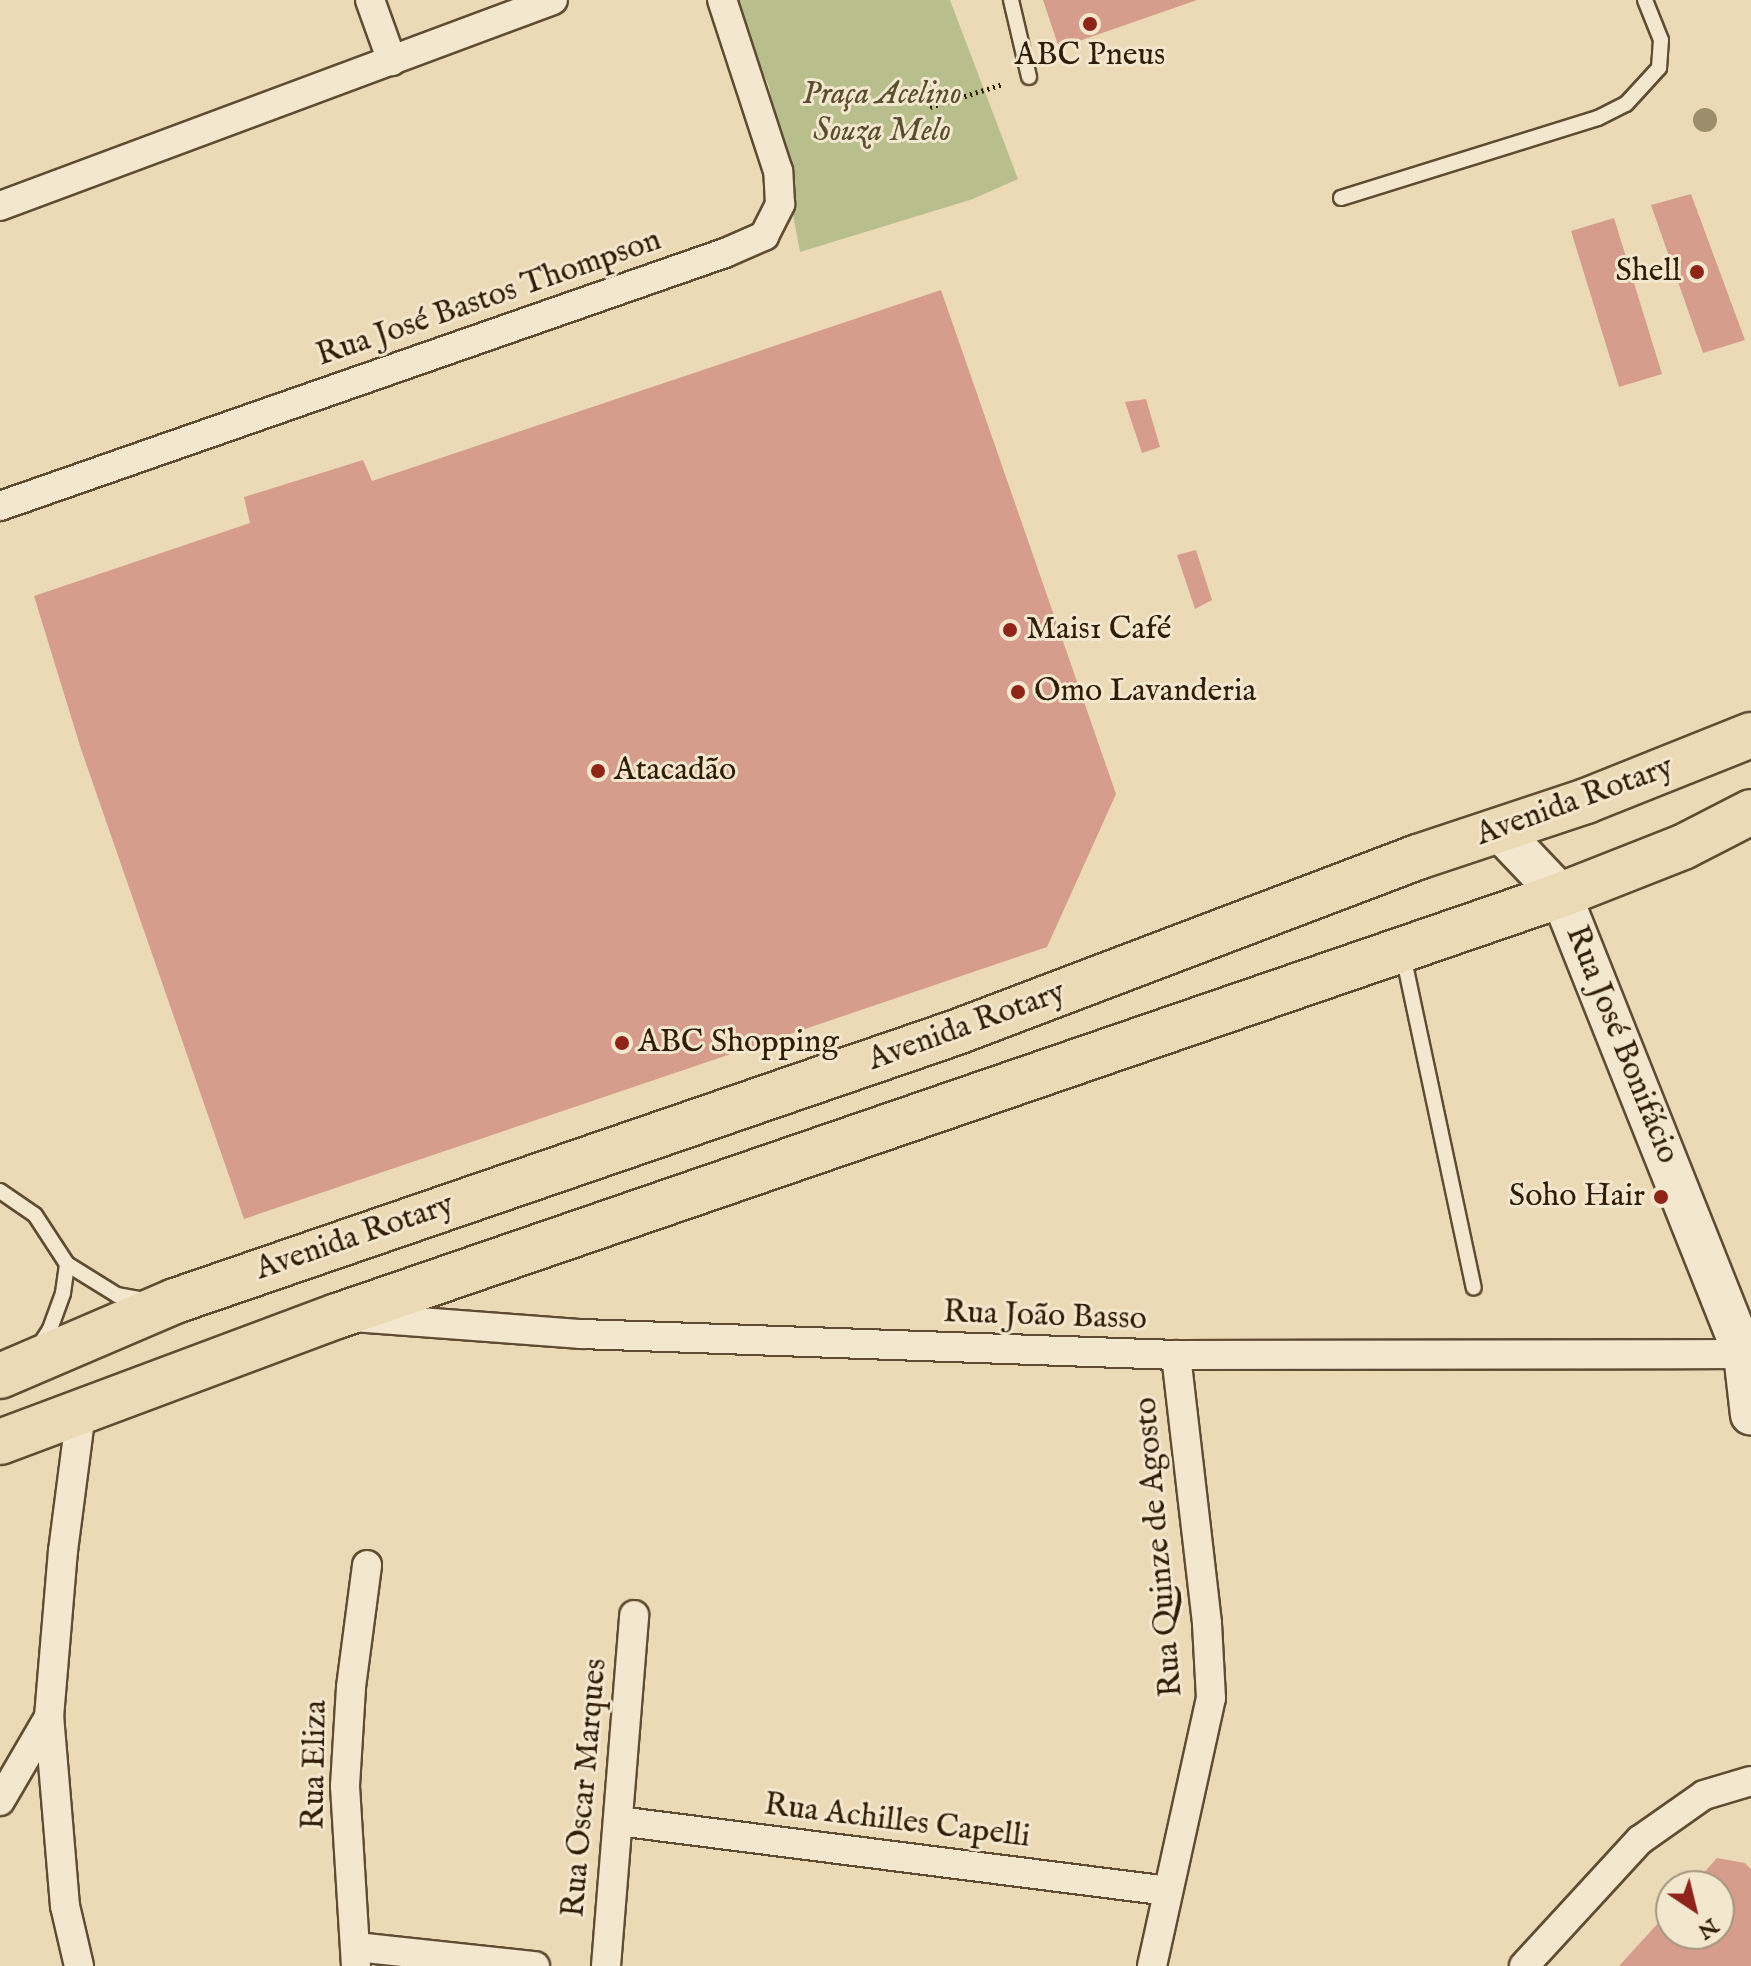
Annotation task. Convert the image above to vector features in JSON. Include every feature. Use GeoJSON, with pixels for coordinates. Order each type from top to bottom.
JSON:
{"type":"FeatureCollection","features":[{"type":"Feature","properties":{"kind":"main road","name":"Avenida Rotary"},"geometry":{"type":"LineString","coordinates":[[13,1370],[175,1301],[957,1032],[1418,857],[1586,801],[1751,735]]}},
{"type":"Feature","properties":{"kind":"main road","name":"Avenida Rotary"},"geometry":{"type":"LineString","coordinates":[[0,1442],[337,1316],[1561,895],[1683,847],[1751,812]]}},
{"type":"Feature","properties":{"kind":"street"},"geometry":{"type":"LineString","coordinates":[[370,0],[392,61]]}},
{"type":"Feature","properties":{"kind":"street"},"geometry":{"type":"LineString","coordinates":[[0,206],[553,0]]}},
{"type":"Feature","properties":{"kind":"street","name":"Rua José Bastos Thompson"},"geometry":{"type":"LineString","coordinates":[[0,506],[725,253],[764,236],[780,204],[778,171],[722,0]]}},
{"type":"Feature","properties":{"kind":"street","name":"Rua José Bonifácio"},"geometry":{"type":"LineString","coordinates":[[1500,831],[1561,895],[1748,1352],[1751,1415]]}},
{"type":"Feature","properties":{"kind":"street","name":"Rua João Basso"},"geometry":{"type":"LineString","coordinates":[[337,1316],[581,1334],[1176,1355],[1748,1352]]}},
{"type":"Feature","properties":{"kind":"street","name":"Rua Quinze de Agosto"},"geometry":{"type":"LineString","coordinates":[[1152,1966],[1211,1698],[1207,1623],[1176,1355]]}},
{"type":"Feature","properties":{"kind":"street"},"geometry":{"type":"LineString","coordinates":[[79,1966],[65,1906],[49,1717],[63,1551],[81,1413]]}},
{"type":"Feature","properties":{"kind":"street","name":"Rua Eliza"},"geometry":{"type":"LineString","coordinates":[[356,1957],[345,1786],[351,1687],[367,1565]]}},
{"type":"Feature","properties":{"kind":"street","name":"Rua Oscar Marques"},"geometry":{"type":"LineString","coordinates":[[606,1966],[634,1615]]}},
{"type":"Feature","properties":{"kind":"street"},"geometry":{"type":"LineString","coordinates":[[0,1801],[49,1717]]}},
{"type":"Feature","properties":{"kind":"street"},"geometry":{"type":"LineString","coordinates":[[1524,1966],[1640,1840],[1704,1795],[1751,1781]]}},
{"type":"Feature","properties":{"kind":"street","name":"Rua Achilles Capelli"},"geometry":{"type":"LineString","coordinates":[[618,1821],[1168,1891]]}},
{"type":"Feature","properties":{"kind":"street"},"geometry":{"type":"LineString","coordinates":[[356,1957],[535,1966]]}},
{"type":"Feature","properties":{"kind":"lane"},"geometry":{"type":"LineString","coordinates":[[1011,0],[1029,77]]}},
{"type":"Feature","properties":{"kind":"lane"},"geometry":{"type":"LineString","coordinates":[[1341,198],[1598,118],[1626,104],[1659,68],[1661,40],[1647,2]]}},
{"type":"Feature","properties":{"kind":"lane"},"geometry":{"type":"LineString","coordinates":[[1402,951],[1474,1288]]}},
{"type":"Feature","properties":{"kind":"lane"},"geometry":{"type":"LineString","coordinates":[[0,1191],[35,1215],[67,1264],[117,1295],[175,1301]]}},
{"type":"Feature","properties":{"kind":"lane"},"geometry":{"type":"LineString","coordinates":[[13,1370],[50,1329],[63,1293],[67,1264]]}},
{"type":"Feature","properties":{"kind":"path"},"geometry":{"type":"LineString","coordinates":[[930,107],[1003,84]]}},
{"type":"Feature","properties":{"kind":"green space","name":"Praça Acelino Souza Melo"},"geometry":{"type":"Polygon","coordinates":[[[732,0],[950,0],[1018,179],[973,199],[800,252],[769,86],[732,0]]]}},
{"type":"Feature","properties":{"kind":"building","name":"ABC Pneus"},"geometry":{"type":"Polygon","coordinates":[[[1043,0],[1197,0],[1059,48],[1043,0]]]}},
{"type":"Feature","properties":{"kind":"building","name":"Shell"},"geometry":{"type":"Polygon","coordinates":[[[1691,194],[1745,340],[1703,353],[1651,205],[1691,194]]]}},
{"type":"Feature","properties":{"kind":"building"},"geometry":{"type":"Polygon","coordinates":[[[1614,218],[1662,374],[1619,387],[1571,231],[1614,218]]]}},
{"type":"Feature","properties":{"kind":"building","name":"Atacadão"},"geometry":{"type":"Polygon","coordinates":[[[941,290],[1116,794],[1047,947],[244,1219],[81,749],[34,596],[250,523],[244,497],[363,460],[372,481],[941,290]]]}},
{"type":"Feature","properties":{"kind":"building"},"geometry":{"type":"Polygon","coordinates":[[[1146,399],[1160,447],[1142,453],[1125,402],[1146,399]]]}},
{"type":"Feature","properties":{"kind":"building"},"geometry":{"type":"Polygon","coordinates":[[[1196,550],[1212,600],[1195,609],[1177,555],[1196,550]]]}},
{"type":"Feature","properties":{"kind":"building"},"geometry":{"type":"Polygon","coordinates":[[[1717,1858],[1745,1863],[1751,1869],[1751,1966],[1619,1966],[1655,1927],[1655,1950],[1735,1950],[1735,1870],[1706,1870],[1717,1858]]]}},
{"type":"Feature","properties":{"kind":"place","name":"ABC Pneus"},"geometry":{"type":"Point","coordinates":[1090,24]}},
{"type":"Feature","properties":{"kind":"place","name":"Shell"},"geometry":{"type":"Point","coordinates":[1697,272]}},
{"type":"Feature","properties":{"kind":"place","name":"Mais1 Café"},"geometry":{"type":"Point","coordinates":[1010,630]}},
{"type":"Feature","properties":{"kind":"place","name":"Omo Lavanderia"},"geometry":{"type":"Point","coordinates":[1018,692]}},
{"type":"Feature","properties":{"kind":"place","name":"Atacadão"},"geometry":{"type":"Point","coordinates":[598,771]}},
{"type":"Feature","properties":{"kind":"place","name":"ABC Shopping"},"geometry":{"type":"Point","coordinates":[622,1043]}},
{"type":"Feature","properties":{"kind":"place","name":"Soho Hair"},"geometry":{"type":"Point","coordinates":[1661,1197]}}]}
